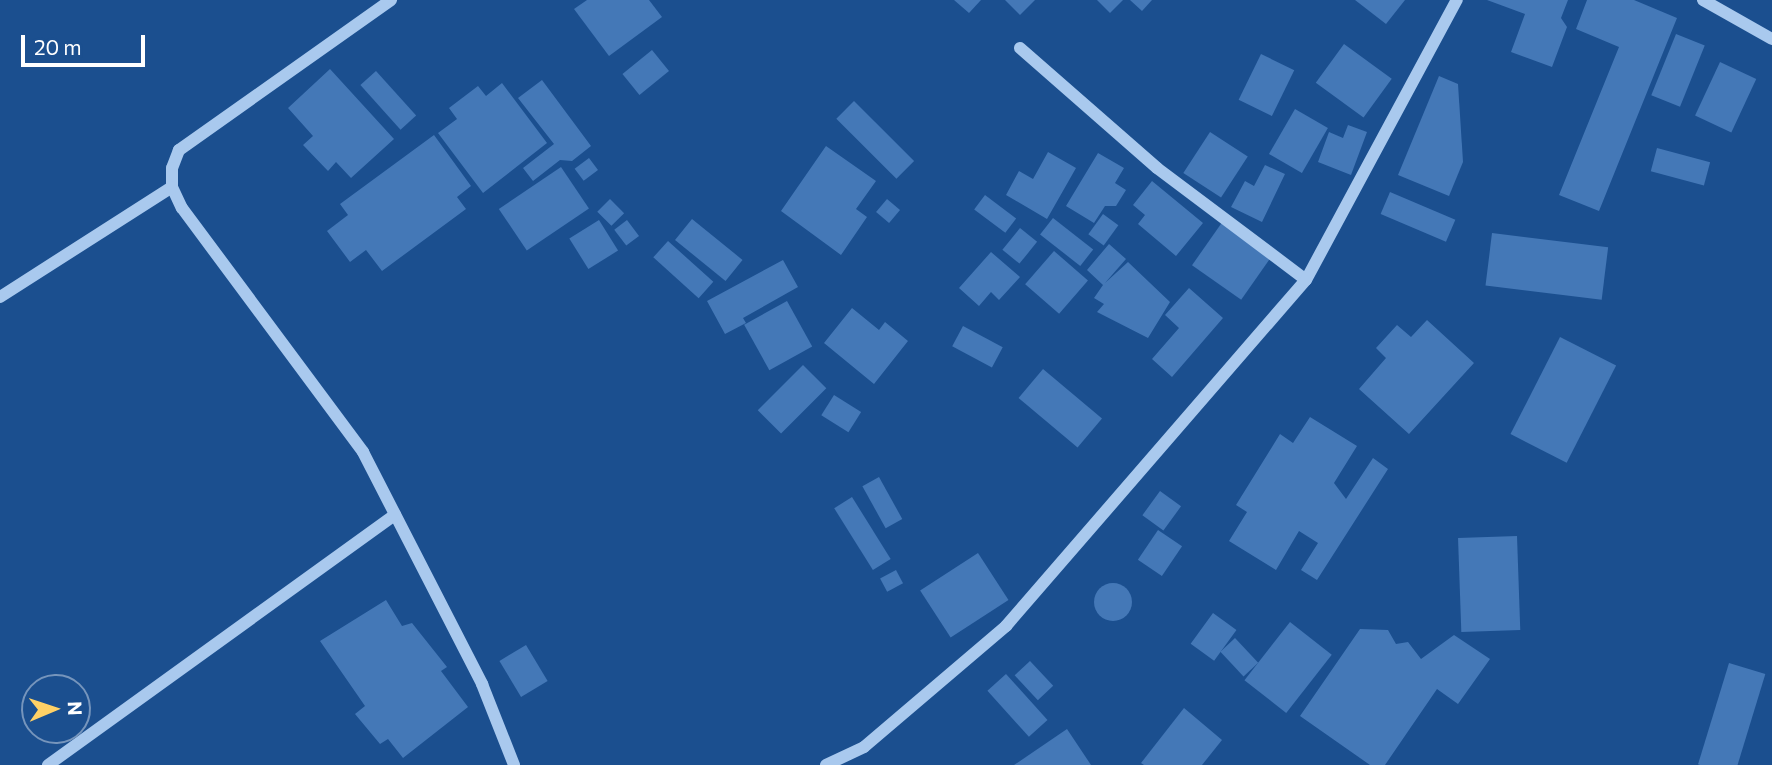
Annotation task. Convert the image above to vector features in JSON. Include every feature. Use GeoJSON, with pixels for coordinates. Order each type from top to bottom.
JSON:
{"type":"FeatureCollection","features":[{"type":"Feature","properties":{"kind":"street"},"geometry":{"type":"LineString","coordinates":[[391,0],[179,150],[172,168],[172,187],[182,208],[363,452],[482,684],[514,765]]}},
{"type":"Feature","properties":{"kind":"street"},"geometry":{"type":"LineString","coordinates":[[825,765],[864,747],[1006,626],[1306,280],[1457,0]]}},
{"type":"Feature","properties":{"kind":"street"},"geometry":{"type":"LineString","coordinates":[[1703,0],[1772,39]]}},
{"type":"Feature","properties":{"kind":"street"},"geometry":{"type":"LineString","coordinates":[[1020,48],[1157,168],[1306,280]]}},
{"type":"Feature","properties":{"kind":"street"},"geometry":{"type":"LineString","coordinates":[[0,297],[172,187]]}},
{"type":"Feature","properties":{"kind":"street"},"geometry":{"type":"LineString","coordinates":[[48,765],[395,515]]}},
{"type":"Feature","properties":{"kind":"building"},"geometry":{"type":"Polygon","coordinates":[[[587,0],[649,0],[662,17],[609,56],[574,9],[587,0]]]}},
{"type":"Feature","properties":{"kind":"building"},"geometry":{"type":"Polygon","coordinates":[[[954,0],[981,0],[969,13],[954,0]]]}},
{"type":"Feature","properties":{"kind":"building"},"geometry":{"type":"Polygon","coordinates":[[[1005,0],[1035,0],[1020,15],[1005,0]]]}},
{"type":"Feature","properties":{"kind":"building"},"geometry":{"type":"Polygon","coordinates":[[[1097,0],[1123,0],[1110,13],[1097,0]]]}},
{"type":"Feature","properties":{"kind":"building"},"geometry":{"type":"Polygon","coordinates":[[[1130,0],[1152,0],[1142,11],[1130,0]]]}},
{"type":"Feature","properties":{"kind":"building"},"geometry":{"type":"Polygon","coordinates":[[[1355,0],[1405,0],[1386,24],[1355,0]]]}},
{"type":"Feature","properties":{"kind":"building"},"geometry":{"type":"Polygon","coordinates":[[[1487,0],[1568,0],[1561,18],[1567,27],[1552,67],[1511,52],[1525,14],[1487,0]]]}},
{"type":"Feature","properties":{"kind":"building"},"geometry":{"type":"Polygon","coordinates":[[[1587,0],[1634,0],[1677,18],[1599,211],[1559,195],[1619,47],[1576,29],[1587,0]]]}},
{"type":"Feature","properties":{"kind":"building"},"geometry":{"type":"Polygon","coordinates":[[[1676,34],[1705,46],[1680,107],[1651,95],[1676,34]]]}},
{"type":"Feature","properties":{"kind":"building"},"geometry":{"type":"Polygon","coordinates":[[[1344,44],[1392,79],[1364,118],[1316,83],[1344,44]]]}},
{"type":"Feature","properties":{"kind":"building"},"geometry":{"type":"Polygon","coordinates":[[[652,50],[669,71],[639,95],[622,74],[652,50]]]}},
{"type":"Feature","properties":{"kind":"building"},"geometry":{"type":"Polygon","coordinates":[[[1261,54],[1294,70],[1272,116],[1239,100],[1261,54]]]}},
{"type":"Feature","properties":{"kind":"building"},"geometry":{"type":"Polygon","coordinates":[[[1720,62],[1756,79],[1731,132],[1695,115],[1720,62]]]}},
{"type":"Feature","properties":{"kind":"building"},"geometry":{"type":"Polygon","coordinates":[[[330,69],[394,139],[351,178],[336,162],[328,171],[303,145],[313,136],[288,108],[330,69]]]}},
{"type":"Feature","properties":{"kind":"building"},"geometry":{"type":"Polygon","coordinates":[[[376,71],[416,116],[401,130],[360,85],[376,71]]]}},
{"type":"Feature","properties":{"kind":"building"},"geometry":{"type":"Polygon","coordinates":[[[1439,76],[1458,84],[1463,162],[1449,196],[1398,175],[1439,76]]]}},
{"type":"Feature","properties":{"kind":"building"},"geometry":{"type":"Polygon","coordinates":[[[542,80],[591,146],[572,161],[560,160],[533,181],[523,168],[554,144],[518,98],[542,80]]]}},
{"type":"Feature","properties":{"kind":"building"},"geometry":{"type":"Polygon","coordinates":[[[502,83],[547,143],[483,193],[438,133],[457,119],[449,108],[478,86],[486,96],[502,83]]]}},
{"type":"Feature","properties":{"kind":"building"},"geometry":{"type":"Polygon","coordinates":[[[854,101],[914,161],[896,179],[836,119],[854,101]]]}},
{"type":"Feature","properties":{"kind":"building"},"geometry":{"type":"Polygon","coordinates":[[[1295,109],[1328,128],[1302,173],[1269,154],[1295,109]]]}},
{"type":"Feature","properties":{"kind":"building"},"geometry":{"type":"Polygon","coordinates":[[[1348,125],[1367,132],[1351,175],[1318,162],[1329,132],[1343,138],[1348,125]]]}},
{"type":"Feature","properties":{"kind":"building"},"geometry":{"type":"Polygon","coordinates":[[[1210,132],[1248,157],[1221,198],[1183,173],[1210,132]]]}},
{"type":"Feature","properties":{"kind":"building"},"geometry":{"type":"Polygon","coordinates":[[[434,135],[471,186],[457,197],[466,209],[382,271],[366,250],[350,262],[327,231],[348,215],[340,204],[434,135]]]}},
{"type":"Feature","properties":{"kind":"building"},"geometry":{"type":"Polygon","coordinates":[[[826,146],[876,181],[856,209],[867,217],[841,255],[781,211],[826,146]]]}},
{"type":"Feature","properties":{"kind":"building"},"geometry":{"type":"Polygon","coordinates":[[[1657,148],[1710,162],[1704,185],[1651,171],[1657,148]]]}},
{"type":"Feature","properties":{"kind":"building"},"geometry":{"type":"Polygon","coordinates":[[[1048,152],[1076,168],[1047,219],[1006,195],[1019,171],[1033,179],[1048,152]]]}},
{"type":"Feature","properties":{"kind":"building"},"geometry":{"type":"Polygon","coordinates":[[[1098,153],[1124,168],[1115,183],[1126,190],[1116,206],[1105,206],[1094,223],[1066,206],[1098,153]]]}},
{"type":"Feature","properties":{"kind":"building"},"geometry":{"type":"Polygon","coordinates":[[[589,158],[598,170],[584,181],[575,169],[589,158]]]}},
{"type":"Feature","properties":{"kind":"building"},"geometry":{"type":"Polygon","coordinates":[[[1265,165],[1285,174],[1262,222],[1231,207],[1245,181],[1254,186],[1265,165]]]}},
{"type":"Feature","properties":{"kind":"building"},"geometry":{"type":"Polygon","coordinates":[[[561,167],[589,208],[527,250],[499,209],[561,167]]]}},
{"type":"Feature","properties":{"kind":"building"},"geometry":{"type":"Polygon","coordinates":[[[1152,181],[1203,223],[1176,256],[1138,224],[1145,215],[1133,205],[1152,181]]]}},
{"type":"Feature","properties":{"kind":"building"},"geometry":{"type":"Polygon","coordinates":[[[1390,192],[1455,220],[1446,242],[1381,214],[1390,192]]]}},
{"type":"Feature","properties":{"kind":"building"},"geometry":{"type":"Polygon","coordinates":[[[985,195],[1016,218],[1005,233],[974,209],[985,195]]]}},
{"type":"Feature","properties":{"kind":"building"},"geometry":{"type":"Polygon","coordinates":[[[610,199],[624,213],[611,226],[597,212],[610,199]]]}},
{"type":"Feature","properties":{"kind":"building"},"geometry":{"type":"Polygon","coordinates":[[[887,199],[900,210],[889,223],[876,212],[887,199]]]}},
{"type":"Feature","properties":{"kind":"building"},"geometry":{"type":"Polygon","coordinates":[[[1103,214],[1118,225],[1104,245],[1088,234],[1103,214]]]}},
{"type":"Feature","properties":{"kind":"building"},"geometry":{"type":"Polygon","coordinates":[[[1053,218],[1093,249],[1080,266],[1040,235],[1053,218]]]}},
{"type":"Feature","properties":{"kind":"building"},"geometry":{"type":"Polygon","coordinates":[[[692,219],[743,260],[726,281],[675,240],[692,219]]]}},
{"type":"Feature","properties":{"kind":"building"},"geometry":{"type":"Polygon","coordinates":[[[599,220],[618,251],[588,269],[569,239],[599,220]]]}},
{"type":"Feature","properties":{"kind":"building"},"geometry":{"type":"Polygon","coordinates":[[[627,220],[639,236],[626,246],[614,230],[627,220]]]}},
{"type":"Feature","properties":{"kind":"building"},"geometry":{"type":"Polygon","coordinates":[[[1223,221],[1272,255],[1241,300],[1192,265],[1223,221]]]}},
{"type":"Feature","properties":{"kind":"building"},"geometry":{"type":"Polygon","coordinates":[[[1020,228],[1037,242],[1019,264],[1002,250],[1020,228]]]}},
{"type":"Feature","properties":{"kind":"building"},"geometry":{"type":"Polygon","coordinates":[[[1492,233],[1608,247],[1602,300],[1486,286],[1492,233]]]}},
{"type":"Feature","properties":{"kind":"building"},"geometry":{"type":"Polygon","coordinates":[[[668,241],[713,282],[699,298],[653,257],[668,241]]]}},
{"type":"Feature","properties":{"kind":"building"},"geometry":{"type":"Polygon","coordinates":[[[1109,244],[1126,259],[1105,283],[1128,262],[1170,302],[1148,338],[1097,312],[1104,304],[1094,298],[1103,285],[1087,270],[1109,244]]]}},
{"type":"Feature","properties":{"kind":"building"},"geometry":{"type":"Polygon","coordinates":[[[1054,251],[1088,281],[1059,314],[1025,284],[1054,251]]]}},
{"type":"Feature","properties":{"kind":"building"},"geometry":{"type":"Polygon","coordinates":[[[991,252],[1020,277],[999,300],[991,292],[979,306],[959,288],[991,252]]]}},
{"type":"Feature","properties":{"kind":"building"},"geometry":{"type":"Polygon","coordinates":[[[783,260],[798,287],[743,318],[746,323],[725,334],[707,301],[783,260]]]}},
{"type":"Feature","properties":{"kind":"building"},"geometry":{"type":"Polygon","coordinates":[[[1189,288],[1223,318],[1172,377],[1152,359],[1179,328],[1165,315],[1189,288]]]}},
{"type":"Feature","properties":{"kind":"building"},"geometry":{"type":"Polygon","coordinates":[[[787,301],[812,346],[769,370],[744,325],[787,301]]]}},
{"type":"Feature","properties":{"kind":"building"},"geometry":{"type":"Polygon","coordinates":[[[852,308],[879,330],[885,322],[908,341],[874,384],[824,343],[852,308]]]}},
{"type":"Feature","properties":{"kind":"building"},"geometry":{"type":"Polygon","coordinates":[[[1427,320],[1474,363],[1409,434],[1359,389],[1386,358],[1376,348],[1397,325],[1411,337],[1427,320]]]}},
{"type":"Feature","properties":{"kind":"building"},"geometry":{"type":"Polygon","coordinates":[[[963,326],[1003,347],[992,367],[952,346],[963,326]]]}},
{"type":"Feature","properties":{"kind":"building"},"geometry":{"type":"Polygon","coordinates":[[[1560,337],[1616,366],[1567,463],[1511,434],[1560,337]]]}},
{"type":"Feature","properties":{"kind":"building"},"geometry":{"type":"Polygon","coordinates":[[[803,365],[826,388],[781,434],[758,410],[803,365]]]}},
{"type":"Feature","properties":{"kind":"building"},"geometry":{"type":"Polygon","coordinates":[[[1043,369],[1102,418],[1078,448],[1019,398],[1043,369]]]}},
{"type":"Feature","properties":{"kind":"building"},"geometry":{"type":"Polygon","coordinates":[[[834,395],[861,412],[848,432],[821,415],[834,395]]]}},
{"type":"Feature","properties":{"kind":"building"},"geometry":{"type":"Polygon","coordinates":[[[1310,417],[1357,446],[1334,483],[1346,499],[1373,458],[1388,469],[1317,580],[1301,570],[1318,543],[1299,531],[1276,570],[1229,541],[1247,512],[1236,505],[1280,434],[1293,443],[1310,417]]]}},
{"type":"Feature","properties":{"kind":"building"},"geometry":{"type":"Polygon","coordinates":[[[879,477],[902,519],[886,528],[862,486],[879,477]]]}},
{"type":"Feature","properties":{"kind":"building"},"geometry":{"type":"Polygon","coordinates":[[[1160,491],[1181,506],[1163,531],[1142,515],[1160,491]]]}},
{"type":"Feature","properties":{"kind":"building"},"geometry":{"type":"Polygon","coordinates":[[[852,497],[891,559],[873,570],[834,508],[852,497]]]}},
{"type":"Feature","properties":{"kind":"building"},"geometry":{"type":"Polygon","coordinates":[[[1158,530],[1182,546],[1162,576],[1138,560],[1158,530]]]}},
{"type":"Feature","properties":{"kind":"building"},"geometry":{"type":"Polygon","coordinates":[[[1517,536],[1520,630],[1461,632],[1458,538],[1517,536]]]}},
{"type":"Feature","properties":{"kind":"building"},"geometry":{"type":"Polygon","coordinates":[[[978,553],[1008,600],[951,638],[920,591],[978,553]]]}},
{"type":"Feature","properties":{"kind":"building"},"geometry":{"type":"Polygon","coordinates":[[[896,570],[903,583],[887,592],[880,578],[896,570]]]}},
{"type":"Feature","properties":{"kind":"building"},"geometry":{"type":"Polygon","coordinates":[[[1113,583],[1126,589],[1132,602],[1126,615],[1113,621],[1100,615],[1094,602],[1100,589],[1113,583]]]}},
{"type":"Feature","properties":{"kind":"building"},"geometry":{"type":"Polygon","coordinates":[[[386,600],[402,626],[412,623],[447,667],[441,671],[468,707],[403,758],[388,739],[380,744],[355,714],[365,706],[320,641],[386,600]]]}},
{"type":"Feature","properties":{"kind":"building"},"geometry":{"type":"Polygon","coordinates":[[[1213,613],[1236,630],[1214,661],[1191,644],[1213,613]]]}},
{"type":"Feature","properties":{"kind":"building"},"geometry":{"type":"Polygon","coordinates":[[[1290,622],[1332,655],[1286,713],[1244,680],[1290,622]]]}},
{"type":"Feature","properties":{"kind":"building"},"geometry":{"type":"Polygon","coordinates":[[[1360,629],[1388,630],[1396,644],[1408,642],[1421,659],[1454,635],[1490,659],[1458,704],[1437,689],[1385,765],[1370,765],[1300,716],[1360,629]]]}},
{"type":"Feature","properties":{"kind":"building"},"geometry":{"type":"Polygon","coordinates":[[[1235,638],[1258,663],[1244,677],[1220,652],[1235,638]]]}},
{"type":"Feature","properties":{"kind":"building"},"geometry":{"type":"Polygon","coordinates":[[[526,645],[548,681],[521,697],[499,661],[526,645]]]}},
{"type":"Feature","properties":{"kind":"building"},"geometry":{"type":"Polygon","coordinates":[[[1030,661],[1053,686],[1038,700],[1015,675],[1030,661]]]}},
{"type":"Feature","properties":{"kind":"building"},"geometry":{"type":"Polygon","coordinates":[[[1729,663],[1765,674],[1738,765],[1698,764],[1729,663]]]}},
{"type":"Feature","properties":{"kind":"building"},"geometry":{"type":"Polygon","coordinates":[[[1006,674],[1047,720],[1029,737],[987,691],[1006,674]]]}},
{"type":"Feature","properties":{"kind":"building"},"geometry":{"type":"Polygon","coordinates":[[[1184,708],[1222,740],[1202,765],[1141,763],[1184,708]]]}},
{"type":"Feature","properties":{"kind":"building"},"geometry":{"type":"Polygon","coordinates":[[[1067,729],[1091,765],[1014,765],[1067,729]]]}}]}
